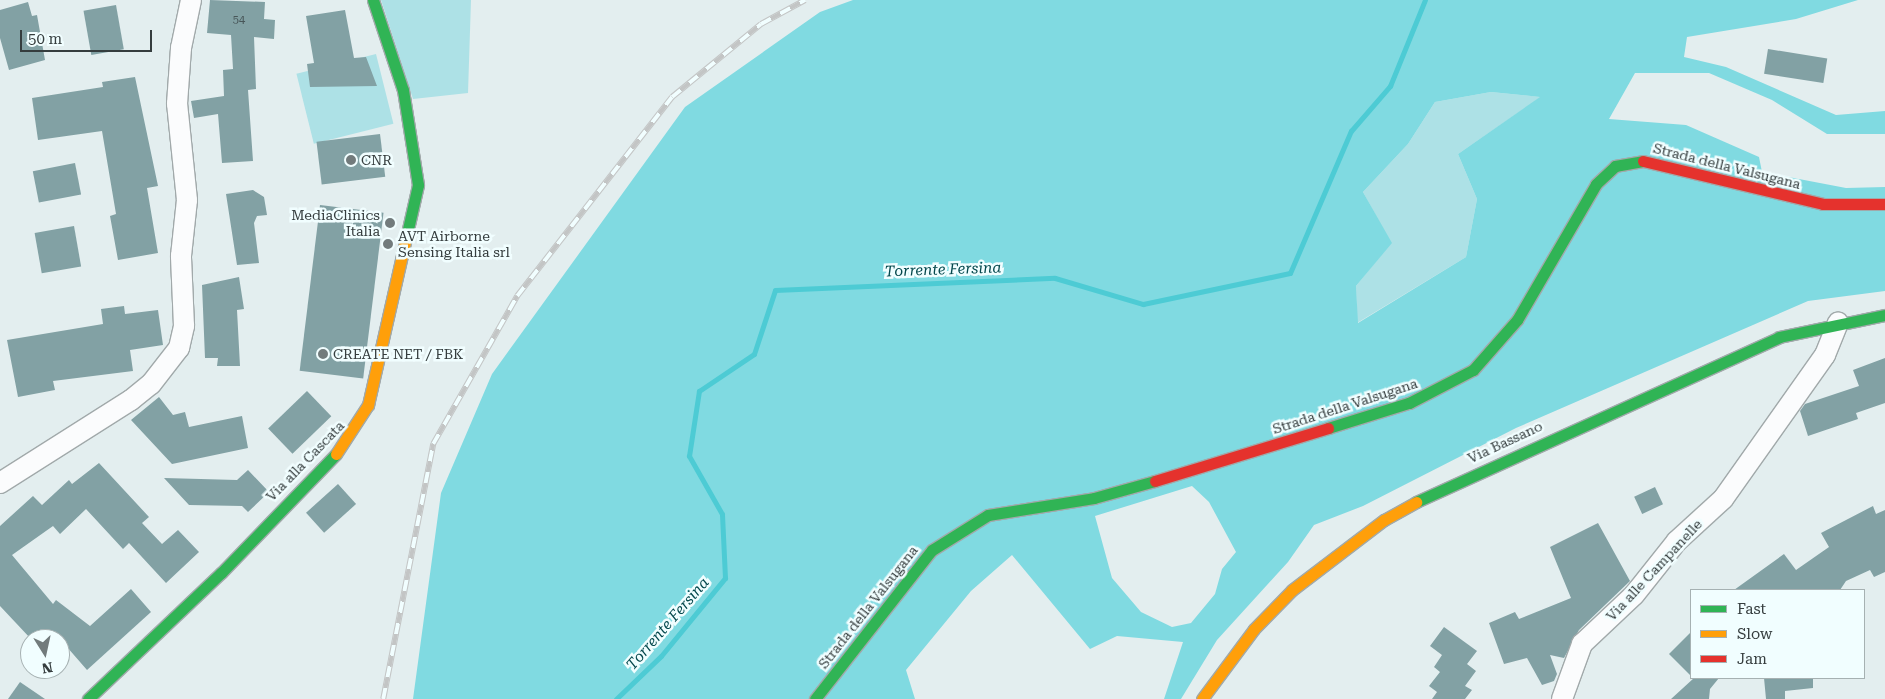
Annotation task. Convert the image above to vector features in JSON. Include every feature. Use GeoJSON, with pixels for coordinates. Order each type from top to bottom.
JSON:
{"type":"FeatureCollection","features":[{"type":"Feature","properties":{"kind":"main road","name":"Via alla Cascata"},"geometry":{"type":"LineString","coordinates":[[88,699],[221,573],[338,452],[368,405],[418,185],[403,90],[373,0]]}},
{"type":"Feature","properties":{"kind":"main road","name":"Strada della Valsugana"},"geometry":{"type":"LineString","coordinates":[[815,699],[932,550],[988,515],[1094,498],[1204,467],[1409,403],[1473,370],[1517,320],[1596,184],[1615,166],[1645,161],[1822,204],[1885,204]]}},
{"type":"Feature","properties":{"kind":"main road","name":"Via Bassano"},"geometry":{"type":"LineString","coordinates":[[1202,699],[1248,636],[1292,590],[1384,520],[1443,487],[1704,367],[1779,337],[1838,322],[1885,315]]}},
{"type":"Feature","properties":{"kind":"street"},"geometry":{"type":"LineString","coordinates":[[0,483],[132,400],[151,384],[179,348],[184,326],[181,256],[187,200],[177,104],[180,48],[191,0]]}},
{"type":"Feature","properties":{"kind":"street","name":"Via alle Campanelle"},"geometry":{"type":"LineString","coordinates":[[1562,699],[1582,644],[1634,595],[1677,541],[1723,499],[1825,355],[1838,322]]}},
{"type":"Feature","properties":{"kind":"shaded area"},"geometry":{"type":"Polygon","coordinates":[[[381,0],[471,0],[468,93],[413,99],[381,0]]]}},
{"type":"Feature","properties":{"kind":"shaded area"},"geometry":{"type":"Polygon","coordinates":[[[853,0],[1858,0],[1796,19],[1687,37],[1684,57],[1726,67],[1836,115],[1885,111],[1885,134],[1827,134],[1772,100],[1709,73],[1635,73],[1609,119],[1686,125],[1759,157],[1762,172],[1846,188],[1885,187],[1885,291],[1808,301],[1516,428],[1363,506],[1314,525],[1288,562],[1217,640],[1181,699],[1164,699],[1183,642],[1117,636],[1090,649],[1012,555],[971,591],[906,670],[915,699],[413,699],[441,493],[492,374],[685,107],[820,12],[853,0]],[[1491,92],[1435,102],[1408,144],[1363,192],[1392,243],[1356,286],[1358,323],[1466,257],[1477,199],[1458,154],[1540,97],[1491,92]],[[1192,486],[1095,516],[1112,578],[1141,612],[1172,627],[1191,623],[1215,594],[1222,569],[1236,552],[1209,502],[1192,486]]]}},
{"type":"Feature","properties":{"kind":"shaded area"},"geometry":{"type":"Polygon","coordinates":[[[376,54],[393,124],[314,144],[296,74],[376,54]]]}},
{"type":"Feature","properties":{"kind":"shaded area"},"geometry":{"type":"Polygon","coordinates":[[[1491,92],[1541,97],[1458,154],[1477,199],[1466,257],[1357,323],[1356,286],[1391,243],[1363,192],[1408,144],[1435,102],[1491,92]]]}},
{"type":"Feature","properties":{"kind":"building"},"geometry":{"type":"Polygon","coordinates":[[[210,0],[265,2],[264,19],[275,20],[274,39],[254,37],[256,89],[248,90],[253,161],[222,163],[218,114],[194,118],[191,101],[224,96],[223,70],[233,69],[231,35],[207,33],[210,0]]]}},
{"type":"Feature","properties":{"kind":"building"},"geometry":{"type":"Polygon","coordinates":[[[28,2],[32,16],[37,15],[45,60],[9,70],[0,38],[0,10],[28,2]]]}},
{"type":"Feature","properties":{"kind":"building"},"geometry":{"type":"Polygon","coordinates":[[[116,5],[124,49],[91,55],[84,11],[116,5]]]}},
{"type":"Feature","properties":{"kind":"building"},"geometry":{"type":"Polygon","coordinates":[[[345,10],[354,58],[366,57],[377,86],[310,87],[307,64],[314,63],[306,16],[345,10]]]}},
{"type":"Feature","properties":{"kind":"building"},"geometry":{"type":"Polygon","coordinates":[[[1768,49],[1827,58],[1823,83],[1764,74],[1768,49]]]}},
{"type":"Feature","properties":{"kind":"building"},"geometry":{"type":"Polygon","coordinates":[[[135,77],[158,186],[147,188],[158,253],[118,260],[110,216],[116,214],[102,131],[38,140],[32,98],[103,87],[102,82],[135,77]]]}},
{"type":"Feature","properties":{"kind":"building","name":"CNR"},"geometry":{"type":"Polygon","coordinates":[[[380,134],[385,177],[322,184],[316,142],[380,134]]]}},
{"type":"Feature","properties":{"kind":"building"},"geometry":{"type":"Polygon","coordinates":[[[75,163],[81,194],[39,203],[33,171],[75,163]]]}},
{"type":"Feature","properties":{"kind":"building"},"geometry":{"type":"Polygon","coordinates":[[[253,190],[264,197],[267,215],[257,216],[254,223],[259,263],[237,265],[226,194],[253,190]]]}},
{"type":"Feature","properties":{"kind":"building"},"geometry":{"type":"Polygon","coordinates":[[[320,205],[384,213],[363,379],[300,371],[320,205]]]}},
{"type":"Feature","properties":{"kind":"building"},"geometry":{"type":"Polygon","coordinates":[[[74,226],[81,266],[42,273],[35,233],[74,226]]]}},
{"type":"Feature","properties":{"kind":"building"},"geometry":{"type":"Polygon","coordinates":[[[239,277],[244,309],[237,310],[240,366],[217,366],[218,358],[205,358],[202,285],[239,277]]]}},
{"type":"Feature","properties":{"kind":"building"},"geometry":{"type":"Polygon","coordinates":[[[124,306],[125,314],[158,310],[163,345],[130,350],[133,371],[53,381],[55,390],[18,397],[7,340],[103,324],[101,309],[124,306]]]}},
{"type":"Feature","properties":{"kind":"building"},"geometry":{"type":"Polygon","coordinates":[[[1885,358],[1885,403],[1856,413],[1858,419],[1808,436],[1800,411],[1805,404],[1859,386],[1853,370],[1885,358]]]}},
{"type":"Feature","properties":{"kind":"building"},"geometry":{"type":"Polygon","coordinates":[[[307,391],[331,416],[292,454],[268,429],[307,391]]]}},
{"type":"Feature","properties":{"kind":"building"},"geometry":{"type":"Polygon","coordinates":[[[159,397],[173,415],[185,412],[189,427],[242,416],[248,448],[172,464],[131,420],[159,397]]]}},
{"type":"Feature","properties":{"kind":"building"},"geometry":{"type":"Polygon","coordinates":[[[99,463],[149,517],[142,523],[162,544],[178,530],[199,552],[166,583],[129,543],[123,549],[86,509],[60,534],[53,526],[12,555],[53,604],[56,600],[90,626],[131,589],[151,612],[87,670],[70,650],[70,629],[22,629],[0,606],[0,526],[33,496],[42,505],[69,480],[72,484],[99,463]]]}},
{"type":"Feature","properties":{"kind":"building"},"geometry":{"type":"Polygon","coordinates":[[[248,470],[269,492],[248,512],[242,506],[189,505],[164,478],[237,480],[248,470]]]}},
{"type":"Feature","properties":{"kind":"building"},"geometry":{"type":"Polygon","coordinates":[[[338,484],[356,504],[324,533],[306,513],[338,484]]]}},
{"type":"Feature","properties":{"kind":"building"},"geometry":{"type":"Polygon","coordinates":[[[1655,487],[1663,504],[1642,514],[1634,497],[1655,487]]]}},
{"type":"Feature","properties":{"kind":"building"},"geometry":{"type":"Polygon","coordinates":[[[1873,506],[1876,514],[1885,510],[1885,572],[1874,577],[1870,570],[1846,581],[1841,589],[1735,589],[1784,554],[1796,570],[1829,547],[1821,533],[1873,506]]]}},
{"type":"Feature","properties":{"kind":"building"},"geometry":{"type":"Polygon","coordinates":[[[1598,523],[1630,581],[1579,630],[1564,658],[1550,655],[1557,674],[1554,681],[1542,685],[1527,658],[1504,664],[1489,623],[1515,612],[1519,619],[1571,598],[1550,547],[1598,523]]]}},
{"type":"Feature","properties":{"kind":"building"},"geometry":{"type":"Polygon","coordinates":[[[1444,627],[1477,651],[1467,664],[1476,671],[1465,686],[1472,690],[1465,699],[1432,699],[1437,692],[1429,686],[1440,672],[1434,667],[1442,655],[1430,646],[1444,627]]]}},
{"type":"Feature","properties":{"kind":"building"},"geometry":{"type":"Polygon","coordinates":[[[1690,633],[1690,675],[1669,654],[1690,633]]]}},
{"type":"Feature","properties":{"kind":"building"},"geometry":{"type":"Polygon","coordinates":[[[1693,679],[1718,679],[1710,689],[1709,699],[1671,699],[1693,679]]]}},
{"type":"Feature","properties":{"kind":"building"},"geometry":{"type":"Polygon","coordinates":[[[1764,679],[1813,679],[1813,688],[1785,691],[1785,699],[1766,699],[1764,679]]]}},
{"type":"Feature","properties":{"kind":"building"},"geometry":{"type":"Polygon","coordinates":[[[20,682],[45,699],[8,699],[20,682]]]}},
{"type":"Feature","properties":{"kind":"waterway","name":"Torrente Fersina"},"geometry":{"type":"LineString","coordinates":[[616,699],[661,656],[725,578],[722,514],[689,456],[699,391],[754,354],[775,290],[1055,278],[1143,304],[1290,273],[1351,131],[1390,86],[1425,0]]}},
{"type":"Feature","properties":{"kind":"railway"},"geometry":{"type":"LineString","coordinates":[[383,699],[433,444],[517,296],[672,97],[761,24],[805,0]]}},
{"type":"Feature","properties":{"kind":"traffic: fast"},"geometry":{"type":"LineString","coordinates":[[373,0],[403,90],[418,185],[406,238]]}},
{"type":"Feature","properties":{"kind":"traffic: fast"},"geometry":{"type":"LineString","coordinates":[[1328,428],[1409,403],[1473,370],[1517,320],[1596,184],[1615,166],[1643,161]]}},
{"type":"Feature","properties":{"kind":"traffic: fast"},"geometry":{"type":"LineString","coordinates":[[1416,502],[1779,337],[1885,315]]}},
{"type":"Feature","properties":{"kind":"traffic: fast"},"geometry":{"type":"LineString","coordinates":[[88,699],[221,573],[336,454]]}},
{"type":"Feature","properties":{"kind":"traffic: fast"},"geometry":{"type":"LineString","coordinates":[[815,699],[932,550],[988,515],[1094,498],[1155,481]]}},
{"type":"Feature","properties":{"kind":"traffic: slow"},"geometry":{"type":"LineString","coordinates":[[336,454],[368,405],[406,238]]}},
{"type":"Feature","properties":{"kind":"traffic: slow"},"geometry":{"type":"LineString","coordinates":[[1202,699],[1254,629],[1292,590],[1384,520],[1416,502]]}},
{"type":"Feature","properties":{"kind":"traffic: jam"},"geometry":{"type":"LineString","coordinates":[[1643,161],[1823,204],[1885,204]]}},
{"type":"Feature","properties":{"kind":"traffic: jam"},"geometry":{"type":"LineString","coordinates":[[1155,481],[1328,428]]}},
{"type":"Feature","properties":{"kind":"place","name":"CNR"},"geometry":{"type":"Point","coordinates":[351,160]}},
{"type":"Feature","properties":{"kind":"place","name":"MediaClinics Italia"},"geometry":{"type":"Point","coordinates":[390,223]}},
{"type":"Feature","properties":{"kind":"place","name":"AVT Airborne Sensing Italia srl"},"geometry":{"type":"Point","coordinates":[388,244]}},
{"type":"Feature","properties":{"kind":"place","name":"CREATE NET / FBK"},"geometry":{"type":"Point","coordinates":[323,354]}}]}
